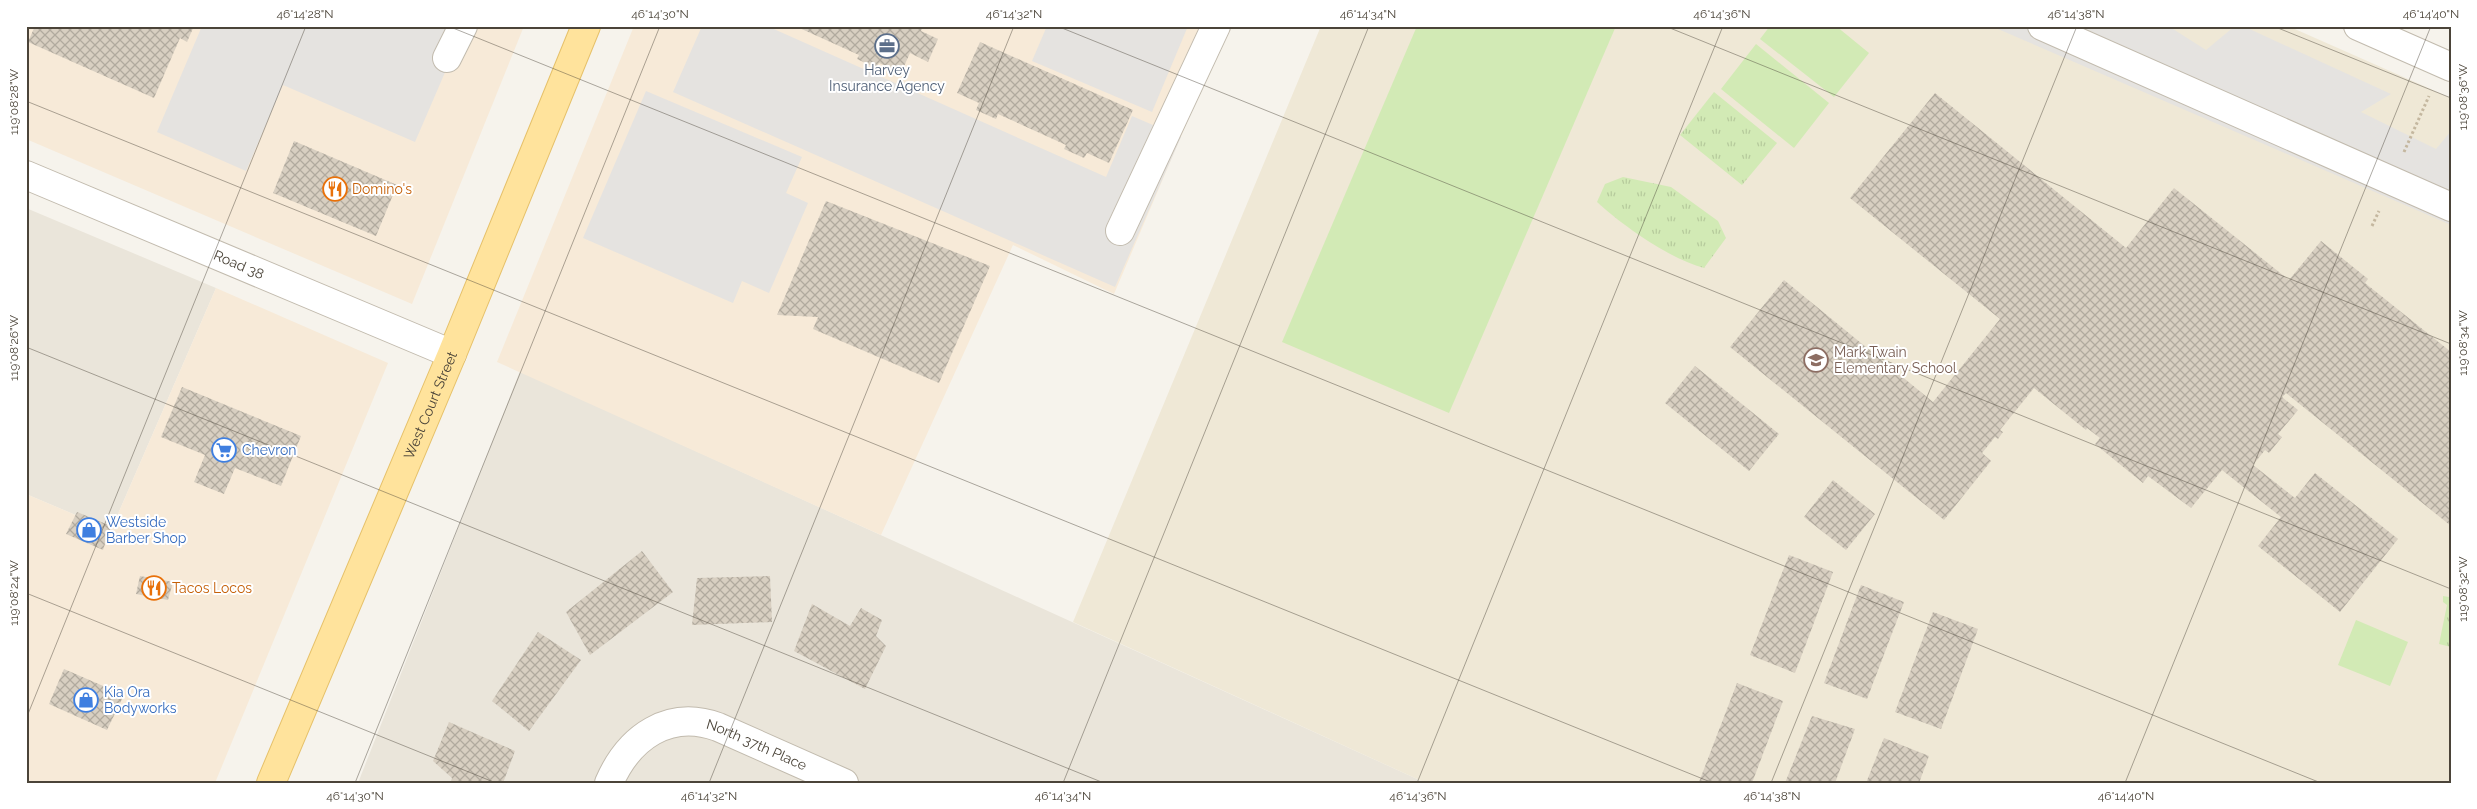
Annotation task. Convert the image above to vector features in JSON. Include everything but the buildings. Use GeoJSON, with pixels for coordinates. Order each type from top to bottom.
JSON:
{"type":"FeatureCollection","features":[{"type":"Feature","properties":{"kind":"main road","name":"West Court Street"},"geometry":{"type":"LineString","coordinates":[[270,783],[452,354],[586,26]]}},
{"type":"Feature","properties":{"kind":"street"},"geometry":{"type":"LineString","coordinates":[[447,58],[463,26]]}},
{"type":"Feature","properties":{"kind":"street"},"geometry":{"type":"LineString","coordinates":[[1120,231],[1216,26]]}},
{"type":"Feature","properties":{"kind":"street"},"geometry":{"type":"LineString","coordinates":[[2042,26],[2451,207]]}},
{"type":"Feature","properties":{"kind":"street"},"geometry":{"type":"LineString","coordinates":[[2358,26],[2451,68]]}},
{"type":"Feature","properties":{"kind":"street","name":"Road 38"},"geometry":{"type":"LineString","coordinates":[[26,175],[452,354]]}},
{"type":"Feature","properties":{"kind":"street","name":"North 37th Place"},"geometry":{"type":"LineString","coordinates":[[609,783],[615,768],[628,750],[648,734],[666,724],[683,720],[702,721],[844,783]]}},
{"type":"Feature","properties":{"kind":"shaded area"},"geometry":{"type":"Polygon","coordinates":[[[26,26],[524,26],[412,304],[26,139],[26,26]]]}},
{"type":"Feature","properties":{"kind":"shaded area"},"geometry":{"type":"Polygon","coordinates":[[[202,26],[465,26],[415,142],[283,85],[246,171],[157,132],[202,26]]]}},
{"type":"Feature","properties":{"kind":"shaded area"},"geometry":{"type":"Polygon","coordinates":[[[634,26],[1228,26],[1114,294],[1013,245],[881,535],[497,362],[634,26]]]}},
{"type":"Feature","properties":{"kind":"shaded area"},"geometry":{"type":"Polygon","coordinates":[[[702,26],[767,26],[1106,177],[1132,116],[1181,137],[1115,287],[673,92],[702,26]]]}},
{"type":"Feature","properties":{"kind":"shaded area"},"geometry":{"type":"Polygon","coordinates":[[[1047,26],[1188,26],[1152,112],[1032,61],[1047,26]]]}},
{"type":"Feature","properties":{"kind":"shaded area","name":"Mark Twain Elementary School"},"geometry":{"type":"Polygon","coordinates":[[[1321,26],[2288,26],[2451,98],[2451,783],[1426,783],[1073,622],[1321,26]]]}},
{"type":"Feature","properties":{"kind":"shaded area"},"geometry":{"type":"Polygon","coordinates":[[[1991,26],[2175,26],[2173,29],[2206,50],[2235,26],[2243,26],[2391,94],[2361,112],[2436,149],[2451,131],[2451,225],[1991,26]]]}},
{"type":"Feature","properties":{"kind":"shaded area"},"geometry":{"type":"Polygon","coordinates":[[[646,91],[802,157],[786,193],[808,203],[769,293],[742,281],[733,303],[583,238],[646,91]]]}},
{"type":"Feature","properties":{"kind":"shaded area"},"geometry":{"type":"Polygon","coordinates":[[[26,208],[216,288],[111,530],[26,494],[26,208]]]}},
{"type":"Feature","properties":{"kind":"shaded area"},"geometry":{"type":"Polygon","coordinates":[[[216,288],[388,363],[215,783],[26,783],[26,494],[111,530],[216,288]]]}},
{"type":"Feature","properties":{"kind":"shaded area"},"geometry":{"type":"Polygon","coordinates":[[[520,371],[1426,783],[358,783],[520,371]]]}},
{"type":"Feature","properties":{"kind":"green space"},"geometry":{"type":"Polygon","coordinates":[[[1417,26],[1616,26],[1449,413],[1282,342],[1417,26]]]}},
{"type":"Feature","properties":{"kind":"green space"},"geometry":{"type":"Polygon","coordinates":[[[1770,26],[1836,26],[1869,53],[1834,97],[1760,39],[1770,26]]]}},
{"type":"Feature","properties":{"kind":"green space"},"geometry":{"type":"Polygon","coordinates":[[[1756,44],[1829,103],[1794,148],[1721,89],[1756,44]]]}},
{"type":"Feature","properties":{"kind":"green space"},"geometry":{"type":"Polygon","coordinates":[[[1714,92],[1777,143],[1742,185],[1680,135],[1714,92]]]}},
{"type":"Feature","properties":{"kind":"green space"},"geometry":{"type":"Polygon","coordinates":[[[1623,177],[1671,187],[1718,221],[1726,238],[1704,268],[1691,264],[1648,241],[1597,202],[1605,184],[1623,177]]]}},
{"type":"Feature","properties":{"kind":"green space"},"geometry":{"type":"Polygon","coordinates":[[[2451,592],[2451,647],[2439,644],[2447,605],[2443,602],[2443,596],[2449,597],[2451,592]]]}},
{"type":"Feature","properties":{"kind":"green space"},"geometry":{"type":"Polygon","coordinates":[[[2356,620],[2408,642],[2390,686],[2338,665],[2356,620]]]}},
{"type":"Feature","properties":{"kind":"place","name":"Harvey Insurance Agency"},"geometry":{"type":"Point","coordinates":[887,46]}},
{"type":"Feature","properties":{"kind":"place","name":"Domino's"},"geometry":{"type":"Point","coordinates":[335,189]}},
{"type":"Feature","properties":{"kind":"place","name":"Mark Twain Elementary School"},"geometry":{"type":"Point","coordinates":[1816,360]}},
{"type":"Feature","properties":{"kind":"place","name":"Chevron"},"geometry":{"type":"Point","coordinates":[224,450]}},
{"type":"Feature","properties":{"kind":"place","name":"Westside Barber Shop"},"geometry":{"type":"Point","coordinates":[89,530]}},
{"type":"Feature","properties":{"kind":"place","name":"Tacos Locos"},"geometry":{"type":"Point","coordinates":[154,588]}},
{"type":"Feature","properties":{"kind":"place","name":"Kia Ora Bodyworks"},"geometry":{"type":"Point","coordinates":[86,700]}}]}
